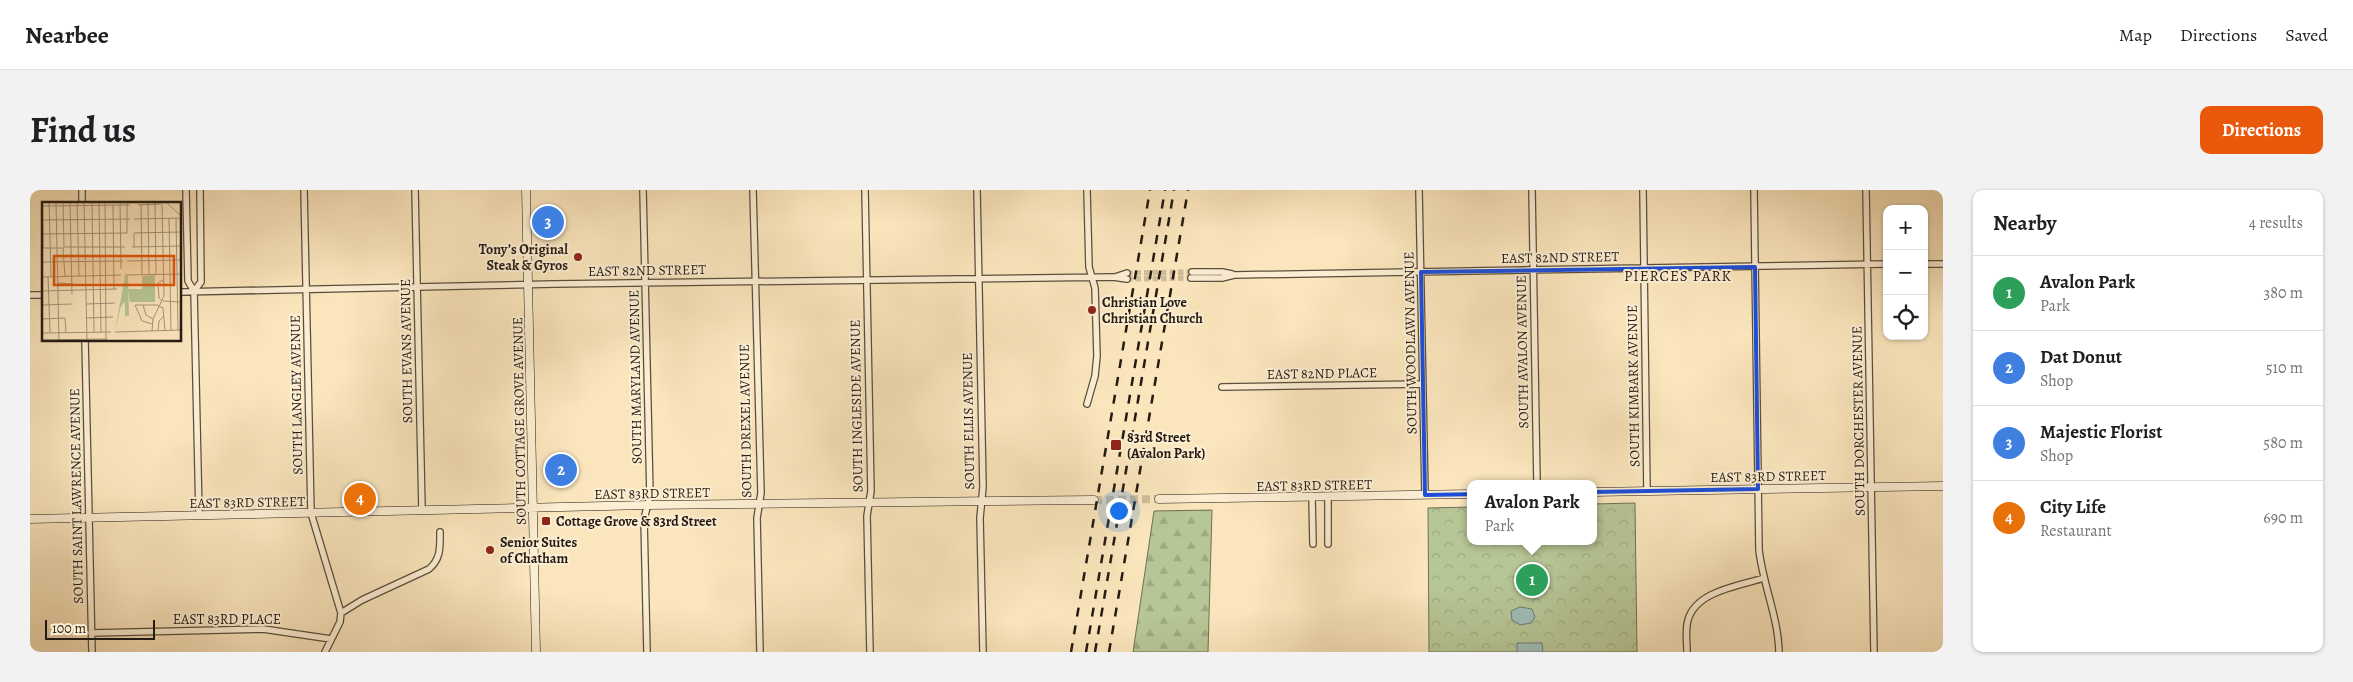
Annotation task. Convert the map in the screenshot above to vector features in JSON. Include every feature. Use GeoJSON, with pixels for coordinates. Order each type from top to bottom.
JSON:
{"type":"FeatureCollection","features":[{"type":"Feature","properties":{"kind":"street"},"geometry":{"type":"LineString","coordinates":[[186,190],[188,281],[194,292],[199,516]]}},
{"type":"Feature","properties":{"kind":"street"},"geometry":{"type":"LineString","coordinates":[[194,292],[201,282],[200,190]]}},
{"type":"Feature","properties":{"kind":"street","name":"SOUTH LANGLEY AVENUE"},"geometry":{"type":"LineString","coordinates":[[304,190],[311,513],[341,613]]}},
{"type":"Feature","properties":{"kind":"street","name":"SOUTH EVANS AVENUE"},"geometry":{"type":"LineString","coordinates":[[414,190],[422,510]]}},
{"type":"Feature","properties":{"kind":"street","name":"SOUTH COTTAGE GROVE AVENUE"},"geometry":{"type":"LineString","coordinates":[[526,190],[536,652]]}},
{"type":"Feature","properties":{"kind":"street","name":"SOUTH MARYLAND AVENUE"},"geometry":{"type":"LineString","coordinates":[[643,190],[650,496],[644,519],[647,652]]}},
{"type":"Feature","properties":{"kind":"street","name":"SOUTH DREXEL AVENUE"},"geometry":{"type":"LineString","coordinates":[[753,190],[761,493],[757,518],[760,652]]}},
{"type":"Feature","properties":{"kind":"street","name":"SOUTH INGLESIDE AVENUE"},"geometry":{"type":"LineString","coordinates":[[865,190],[871,491],[867,516],[870,652]]}},
{"type":"Feature","properties":{"kind":"street","name":"SOUTH ELLIS AVENUE"},"geometry":{"type":"LineString","coordinates":[[977,190],[983,487],[980,518],[983,652]]}},
{"type":"Feature","properties":{"kind":"street"},"geometry":{"type":"LineString","coordinates":[[1087,190],[1089,267],[1095,288],[1097,356],[1095,376],[1087,404]]}},
{"type":"Feature","properties":{"kind":"street","name":"SOUTH WOODLAWN AVENUE"},"geometry":{"type":"LineString","coordinates":[[1419,190],[1425,495]]}},
{"type":"Feature","properties":{"kind":"street","name":"SOUTH AVALON AVENUE"},"geometry":{"type":"LineString","coordinates":[[1532,190],[1537,480]]}},
{"type":"Feature","properties":{"kind":"street","name":"SOUTH KIMBARK AVENUE"},"geometry":{"type":"LineString","coordinates":[[1643,190],[1647,491]]}},
{"type":"Feature","properties":{"kind":"street"},"geometry":{"type":"LineString","coordinates":[[1754,190],[1760,550],[1764,578],[1777,621],[1779,652]]}},
{"type":"Feature","properties":{"kind":"street","name":"SOUTH DORCHESTER AVENUE"},"geometry":{"type":"LineString","coordinates":[[1866,190],[1874,652]]}},
{"type":"Feature","properties":{"kind":"street","name":"EAST 82ND STREET"},"geometry":{"type":"LineString","coordinates":[[1191,275],[1222,272],[1234,275],[1883,264]]}},
{"type":"Feature","properties":{"kind":"street"},"geometry":{"type":"LineString","coordinates":[[1928,264],[1943,264]]}},
{"type":"Feature","properties":{"kind":"street","name":"EAST 82ND STREET"},"geometry":{"type":"LineString","coordinates":[[181,292],[1127,276]]}},
{"type":"Feature","properties":{"kind":"street","name":"SOUTH SAINT LAWRENCE AVENUE"},"geometry":{"type":"LineString","coordinates":[[85,341],[92,652]]}},
{"type":"Feature","properties":{"kind":"street","name":"EAST 82ND PLACE"},"geometry":{"type":"LineString","coordinates":[[1222,387],[1423,384]]}},
{"type":"Feature","properties":{"kind":"street","name":"EAST 83RD STREET"},"geometry":{"type":"LineString","coordinates":[[1597,492],[1943,486]]}},
{"type":"Feature","properties":{"kind":"street","name":"EAST 83RD STREET"},"geometry":{"type":"LineString","coordinates":[[1158,499],[1467,494]]}},
{"type":"Feature","properties":{"kind":"street"},"geometry":{"type":"LineString","coordinates":[[1312,497],[1313,544]]}},
{"type":"Feature","properties":{"kind":"street"},"geometry":{"type":"LineString","coordinates":[[1328,497],[1328,544]]}},
{"type":"Feature","properties":{"kind":"street","name":"EAST 83RD STREET"},"geometry":{"type":"LineString","coordinates":[[30,519],[648,505],[1094,500]]}},
{"type":"Feature","properties":{"kind":"street"},"geometry":{"type":"LineString","coordinates":[[325,652],[340,622],[341,613],[362,600],[429,569],[437,562],[440,553],[440,532]]}},
{"type":"Feature","properties":{"kind":"street"},"geometry":{"type":"LineString","coordinates":[[1687,652],[1688,620],[1699,603],[1708,596],[1764,578]]}},
{"type":"Feature","properties":{"kind":"street","name":"EAST 83RD PLACE"},"geometry":{"type":"LineString","coordinates":[[91,633],[263,628],[331,639]]}},
{"type":"Feature","properties":{"kind":"highlighted area"},"geometry":{"type":"Polygon","coordinates":[[[1755,267],[1758,489],[1425,495],[1421,272],[1755,267]]]}},
{"type":"Feature","properties":{"kind":"green space"},"geometry":{"type":"Polygon","coordinates":[[[1635,503],[1637,652],[1429,652],[1428,508],[1467,507],[1467,545],[1597,545],[1597,504],[1635,503]]]}},
{"type":"Feature","properties":{"kind":"green space"},"geometry":{"type":"Polygon","coordinates":[[[1212,510],[1208,652],[1133,652],[1154,511],[1212,510]]]}},
{"type":"Feature","properties":{"kind":"water"},"geometry":{"type":"Polygon","coordinates":[[[1520,607],[1532,609],[1535,617],[1531,623],[1520,625],[1512,620],[1511,611],[1520,607]]]}},
{"type":"Feature","properties":{"kind":"water"},"geometry":{"type":"Polygon","coordinates":[[[1517,643],[1542,643],[1543,652],[1517,652],[1517,643]]]}},
{"type":"Feature","properties":{"kind":"tunnel"},"geometry":{"type":"LineString","coordinates":[[1127,273],[1192,272]]}},
{"type":"Feature","properties":{"kind":"tunnel"},"geometry":{"type":"LineString","coordinates":[[1127,279],[1191,278]]}},
{"type":"Feature","properties":{"kind":"tunnel"},"geometry":{"type":"LineString","coordinates":[[1094,500],[1159,499]]}},
{"type":"Feature","properties":{"kind":"railway"},"geometry":{"type":"LineString","coordinates":[[1071,652],[1150,190]]}},
{"type":"Feature","properties":{"kind":"railway"},"geometry":{"type":"LineString","coordinates":[[1086,652],[1165,190]]}},
{"type":"Feature","properties":{"kind":"railway"},"geometry":{"type":"LineString","coordinates":[[1095,652],[1174,190]]}},
{"type":"Feature","properties":{"kind":"railway"},"geometry":{"type":"LineString","coordinates":[[1109,652],[1188,190]]}},
{"type":"Feature","properties":{"kind":"place","name":"Majestic Florist"},"geometry":{"type":"Point","coordinates":[548,222]}},
{"type":"Feature","properties":{"kind":"place","name":"Tony’s Original Steak & Gyros"},"geometry":{"type":"Point","coordinates":[578,257]}},
{"type":"Feature","properties":{"kind":"place","name":"Christian Love Christian Church"},"geometry":{"type":"Point","coordinates":[1092,310]}},
{"type":"Feature","properties":{"kind":"place","name":"83rd Street (Avalon Park)"},"geometry":{"type":"Point","coordinates":[1116,445]}},
{"type":"Feature","properties":{"kind":"place","name":"Dat Donut"},"geometry":{"type":"Point","coordinates":[561,470]}},
{"type":"Feature","properties":{"kind":"place","name":"City Life"},"geometry":{"type":"Point","coordinates":[360,499]}},
{"type":"Feature","properties":{"kind":"place","name":"Cottage Grove & 83rd Street"},"geometry":{"type":"Point","coordinates":[546,521]}},
{"type":"Feature","properties":{"kind":"place","name":"Senior Suites of Chatham"},"geometry":{"type":"Point","coordinates":[490,550]}},
{"type":"Feature","properties":{"kind":"place","name":"Avalon Park"},"geometry":{"type":"Point","coordinates":[1532,580]}},
{"type":"Feature","properties":{"kind":"district","name":"PIERCES PARK"},"geometry":{"type":"Point","coordinates":[1678,276]}}]}
